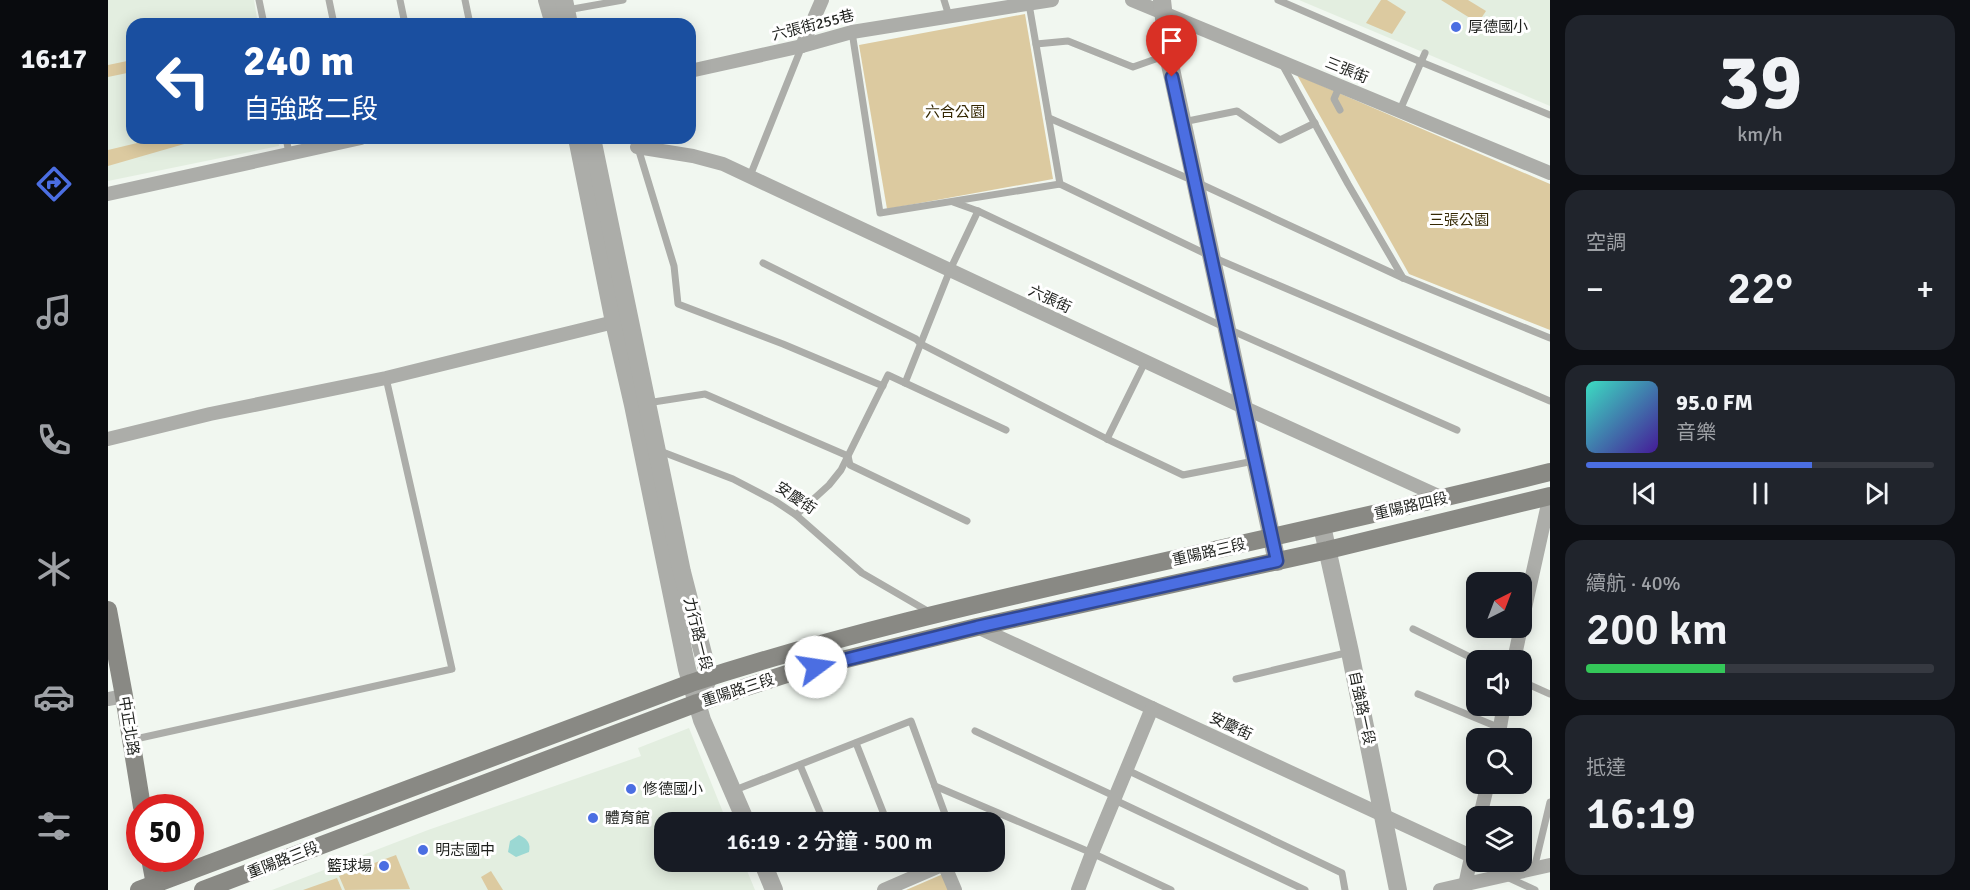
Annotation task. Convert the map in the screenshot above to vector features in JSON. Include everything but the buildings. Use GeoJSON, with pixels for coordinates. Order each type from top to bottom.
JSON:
{"type":"FeatureCollection","features":[{"type":"Feature","properties":{"kind":"main road","name":"重陽路四段"},"geometry":{"type":"LineString","coordinates":[[1271,538],[1550,472]]}},
{"type":"Feature","properties":{"kind":"main road","name":"重陽路四段"},"geometry":{"type":"LineString","coordinates":[[1328,550],[1550,495]]}},
{"type":"Feature","properties":{"kind":"main road","name":"重陽路三段"},"geometry":{"type":"LineString","coordinates":[[150,888],[700,680],[781,654],[933,614],[1271,538]]}},
{"type":"Feature","properties":{"kind":"main road","name":"重陽路三段"},"geometry":{"type":"LineString","coordinates":[[203,890],[698,703],[793,672],[977,627],[1328,550]]}},
{"type":"Feature","properties":{"kind":"main road","name":"中正北路"},"geometry":{"type":"LineString","coordinates":[[108,610],[116,698],[131,740],[140,794]]}},
{"type":"Feature","properties":{"kind":"main road"},"geometry":{"type":"LineString","coordinates":[[150,872],[150,888]]}},
{"type":"Feature","properties":{"kind":"street"},"geometry":{"type":"LineString","coordinates":[[547,0],[552,18]]}},
{"type":"Feature","properties":{"kind":"street"},"geometry":{"type":"LineString","coordinates":[[802,46],[822,0]]}},
{"type":"Feature","properties":{"kind":"street","name":"六張街255巷"},"geometry":{"type":"LineString","coordinates":[[696,70],[802,46],[852,32],[1052,0]]}},
{"type":"Feature","properties":{"kind":"street","name":"三張街"},"geometry":{"type":"LineString","coordinates":[[1132,0],[1162,6],[1281,61],[1550,172]]}},
{"type":"Feature","properties":{"kind":"street"},"geometry":{"type":"LineString","coordinates":[[1162,6],[1168,55],[1194,181],[1277,561]]}},
{"type":"Feature","properties":{"kind":"street"},"geometry":{"type":"LineString","coordinates":[[108,194],[331,144]]}},
{"type":"Feature","properties":{"kind":"street","name":"力行路一段"},"geometry":{"type":"LineString","coordinates":[[578,144],[614,322],[657,450],[682,572],[700,680],[698,703]]}},
{"type":"Feature","properties":{"kind":"street","name":"力行路一段"},"geometry":{"type":"LineString","coordinates":[[593,144],[640,404],[700,680]]}},
{"type":"Feature","properties":{"kind":"street","name":"六張街"},"geometry":{"type":"LineString","coordinates":[[640,144],[723,164],[1144,362],[1443,498]]}},
{"type":"Feature","properties":{"kind":"street"},"geometry":{"type":"LineString","coordinates":[[108,439],[210,414],[386,378],[614,322]]}},
{"type":"Feature","properties":{"kind":"street"},"geometry":{"type":"LineString","coordinates":[[1532,585],[1546,531],[1550,495]]}},
{"type":"Feature","properties":{"kind":"street","name":"自強路一段"},"geometry":{"type":"LineString","coordinates":[[1322,526],[1398,890]]}},
{"type":"Feature","properties":{"kind":"street","name":"安慶街"},"geometry":{"type":"LineString","coordinates":[[977,627],[1466,854]]}},
{"type":"Feature","properties":{"kind":"street"},"geometry":{"type":"LineString","coordinates":[[698,703],[702,720],[742,812]]}},
{"type":"Feature","properties":{"kind":"street"},"geometry":{"type":"LineString","coordinates":[[1078,890],[1152,708]]}},
{"type":"Feature","properties":{"kind":"street"},"geometry":{"type":"LineString","coordinates":[[884,890],[944,864],[956,890]]}},
{"type":"Feature","properties":{"kind":"street"},"geometry":{"type":"LineString","coordinates":[[1440,890],[1465,887],[1550,865]]}},
{"type":"Feature","properties":{"kind":"street"},"geometry":{"type":"LineString","coordinates":[[767,872],[774,890]]}},
{"type":"Feature","properties":{"kind":"street"},"geometry":{"type":"LineString","coordinates":[[1465,887],[1468,872]]}},
{"type":"Feature","properties":{"kind":"lane"},"geometry":{"type":"LineString","coordinates":[[259,0],[263,18]]}},
{"type":"Feature","properties":{"kind":"lane"},"geometry":{"type":"LineString","coordinates":[[329,0],[333,18]]}},
{"type":"Feature","properties":{"kind":"lane"},"geometry":{"type":"LineString","coordinates":[[400,0],[404,18]]}},
{"type":"Feature","properties":{"kind":"lane"},"geometry":{"type":"LineString","coordinates":[[465,0],[469,18]]}},
{"type":"Feature","properties":{"kind":"lane"},"geometry":{"type":"LineString","coordinates":[[567,11],[623,0]]}},
{"type":"Feature","properties":{"kind":"lane"},"geometry":{"type":"LineString","coordinates":[[944,0],[948,16]]}},
{"type":"Feature","properties":{"kind":"lane"},"geometry":{"type":"LineString","coordinates":[[1278,0],[1550,115]]}},
{"type":"Feature","properties":{"kind":"lane"},"geometry":{"type":"LineString","coordinates":[[1029,4],[1060,184]]}},
{"type":"Feature","properties":{"kind":"lane"},"geometry":{"type":"LineString","coordinates":[[852,32],[880,213],[1060,184],[1210,256],[1550,401]]}},
{"type":"Feature","properties":{"kind":"lane"},"geometry":{"type":"LineString","coordinates":[[1036,44],[1068,41],[1133,67],[1168,55]]}},
{"type":"Feature","properties":{"kind":"lane"},"geometry":{"type":"LineString","coordinates":[[750,176],[802,46]]}},
{"type":"Feature","properties":{"kind":"lane"},"geometry":{"type":"LineString","coordinates":[[1400,110],[1425,53]]}},
{"type":"Feature","properties":{"kind":"lane"},"geometry":{"type":"LineString","coordinates":[[1281,61],[1403,278]]}},
{"type":"Feature","properties":{"kind":"lane"},"geometry":{"type":"LineString","coordinates":[[1340,85],[1334,99],[1340,110]]}},
{"type":"Feature","properties":{"kind":"lane"},"geometry":{"type":"LineString","coordinates":[[1182,122],[1237,111],[1280,140],[1315,123]]}},
{"type":"Feature","properties":{"kind":"lane"},"geometry":{"type":"LineString","coordinates":[[1049,118],[1194,181],[1403,278],[1550,338]]}},
{"type":"Feature","properties":{"kind":"lane"},"geometry":{"type":"LineString","coordinates":[[287,144],[289,153]]}},
{"type":"Feature","properties":{"kind":"lane"},"geometry":{"type":"LineString","coordinates":[[636,144],[674,266],[678,304],[783,344],[882,386]]}},
{"type":"Feature","properties":{"kind":"lane"},"geometry":{"type":"LineString","coordinates":[[953,202],[978,211],[1226,328],[1457,430]]}},
{"type":"Feature","properties":{"kind":"lane"},"geometry":{"type":"LineString","coordinates":[[906,383],[950,270],[978,211]]}},
{"type":"Feature","properties":{"kind":"lane"},"geometry":{"type":"LineString","coordinates":[[763,262],[1107,439],[1183,475],[1254,461]]}},
{"type":"Feature","properties":{"kind":"lane"},"geometry":{"type":"LineString","coordinates":[[1107,439],[1144,362]]}},
{"type":"Feature","properties":{"kind":"lane"},"geometry":{"type":"LineString","coordinates":[[796,515],[829,485],[841,470],[888,375],[1006,430]]}},
{"type":"Feature","properties":{"kind":"lane"},"geometry":{"type":"LineString","coordinates":[[131,740],[452,669],[386,378]]}},
{"type":"Feature","properties":{"kind":"lane"},"geometry":{"type":"LineString","coordinates":[[640,404],[705,394],[848,456]]}},
{"type":"Feature","properties":{"kind":"lane","name":"安慶街"},"geometry":{"type":"LineString","coordinates":[[657,450],[733,479],[775,501],[796,515],[862,573],[933,614]]}},
{"type":"Feature","properties":{"kind":"lane"},"geometry":{"type":"LineString","coordinates":[[848,456],[850,465],[967,521]]}},
{"type":"Feature","properties":{"kind":"lane"},"geometry":{"type":"LineString","coordinates":[[1413,629],[1466,655]]}},
{"type":"Feature","properties":{"kind":"lane"},"geometry":{"type":"LineString","coordinates":[[1236,679],[1350,652]]}},
{"type":"Feature","properties":{"kind":"lane"},"geometry":{"type":"LineString","coordinates":[[1532,686],[1550,694]]}},
{"type":"Feature","properties":{"kind":"lane"},"geometry":{"type":"LineString","coordinates":[[1418,694],[1489,728]]}},
{"type":"Feature","properties":{"kind":"lane"},"geometry":{"type":"LineString","coordinates":[[734,791],[911,722],[944,812]]}},
{"type":"Feature","properties":{"kind":"lane"},"geometry":{"type":"LineString","coordinates":[[975,731],[1110,794],[1305,890]]}},
{"type":"Feature","properties":{"kind":"lane"},"geometry":{"type":"LineString","coordinates":[[856,743],[883,812]]}},
{"type":"Feature","properties":{"kind":"lane"},"geometry":{"type":"LineString","coordinates":[[800,765],[820,812]]}},
{"type":"Feature","properties":{"kind":"lane"},"geometry":{"type":"LineString","coordinates":[[1126,770],[1342,873],[1345,890]]}},
{"type":"Feature","properties":{"kind":"lane"},"geometry":{"type":"LineString","coordinates":[[935,786],[1092,853],[1171,890]]}},
{"type":"Feature","properties":{"kind":"lane"},"geometry":{"type":"LineString","coordinates":[[1534,869],[1550,802]]}},
{"type":"Feature","properties":{"kind":"lane"},"geometry":{"type":"LineString","coordinates":[[1505,876],[1535,890]]}},
{"type":"Feature","properties":{"kind":"shaded area"},"geometry":{"type":"Polygon","coordinates":[[[108,0],[254,0],[257,18],[126,18],[126,144],[279,144],[279,146],[108,181],[108,0]]]}},
{"type":"Feature","properties":{"kind":"shaded area","name":"厚德國小"},"geometry":{"type":"Polygon","coordinates":[[[1299,0],[1550,0],[1550,106],[1425,53],[1299,0]]]}},
{"type":"Feature","properties":{"kind":"shaded area","name":"修德國小"},"geometry":{"type":"Polygon","coordinates":[[[689,728],[723,812],[654,812],[654,872],[748,872],[755,890],[272,890],[428,830],[641,756],[638,748],[689,728]]]}},
{"type":"Feature","properties":{"kind":"green space"},"geometry":{"type":"Polygon","coordinates":[[[1381,0],[1387,0],[1406,12],[1392,34],[1366,23],[1381,0]]]}},
{"type":"Feature","properties":{"kind":"green space"},"geometry":{"type":"Polygon","coordinates":[[[1441,0],[1468,0],[1486,11],[1478,23],[1441,0]]]}},
{"type":"Feature","properties":{"kind":"green space","name":"六合公園"},"geometry":{"type":"Polygon","coordinates":[[[1025,14],[1053,179],[887,209],[859,45],[1025,14]]]}},
{"type":"Feature","properties":{"kind":"green space"},"geometry":{"type":"Polygon","coordinates":[[[126,61],[126,73],[108,77],[108,65],[126,61]]]}},
{"type":"Feature","properties":{"kind":"green space","name":"三張公園"},"geometry":{"type":"Polygon","coordinates":[[[1297,75],[1550,184],[1550,330],[1409,274],[1297,75]]]}},
{"type":"Feature","properties":{"kind":"green space"},"geometry":{"type":"Polygon","coordinates":[[[133,144],[184,144],[108,166],[108,150],[133,144]]]}},
{"type":"Feature","properties":{"kind":"green space","name":"籃球場"},"geometry":{"type":"Polygon","coordinates":[[[396,855],[410,889],[345,890],[339,876],[396,855]]]}},
{"type":"Feature","properties":{"kind":"green space"},"geometry":{"type":"Polygon","coordinates":[[[491,871],[503,890],[488,890],[481,877],[491,871]]]}},
{"type":"Feature","properties":{"kind":"green space"},"geometry":{"type":"Polygon","coordinates":[[[943,874],[950,890],[906,890],[943,874]]]}},
{"type":"Feature","properties":{"kind":"green space","name":"籃球場"},"geometry":{"type":"Polygon","coordinates":[[[337,878],[342,890],[303,890],[337,878]]]}},
{"type":"Feature","properties":{"kind":"water"},"geometry":{"type":"Polygon","coordinates":[[[519,835],[528,842],[529,852],[516,857],[508,852],[510,841],[519,835]]]}},
{"type":"Feature","properties":{"kind":"place","name":"厚德國小"},"geometry":{"type":"Point","coordinates":[1456,27]}},
{"type":"Feature","properties":{"kind":"place","name":"修德國小"},"geometry":{"type":"Point","coordinates":[631,789]}},
{"type":"Feature","properties":{"kind":"place","name":"體育館"},"geometry":{"type":"Point","coordinates":[593,818]}},
{"type":"Feature","properties":{"kind":"place","name":"明志國中"},"geometry":{"type":"Point","coordinates":[423,850]}},
{"type":"Feature","properties":{"kind":"place","name":"籃球場"},"geometry":{"type":"Point","coordinates":[384,866]}},
{"type":"Feature","properties":{"kind":"route"},"geometry":{"type":"LineString","coordinates":[[816,667],[977,627],[1277,561],[1172,77]]}}]}
